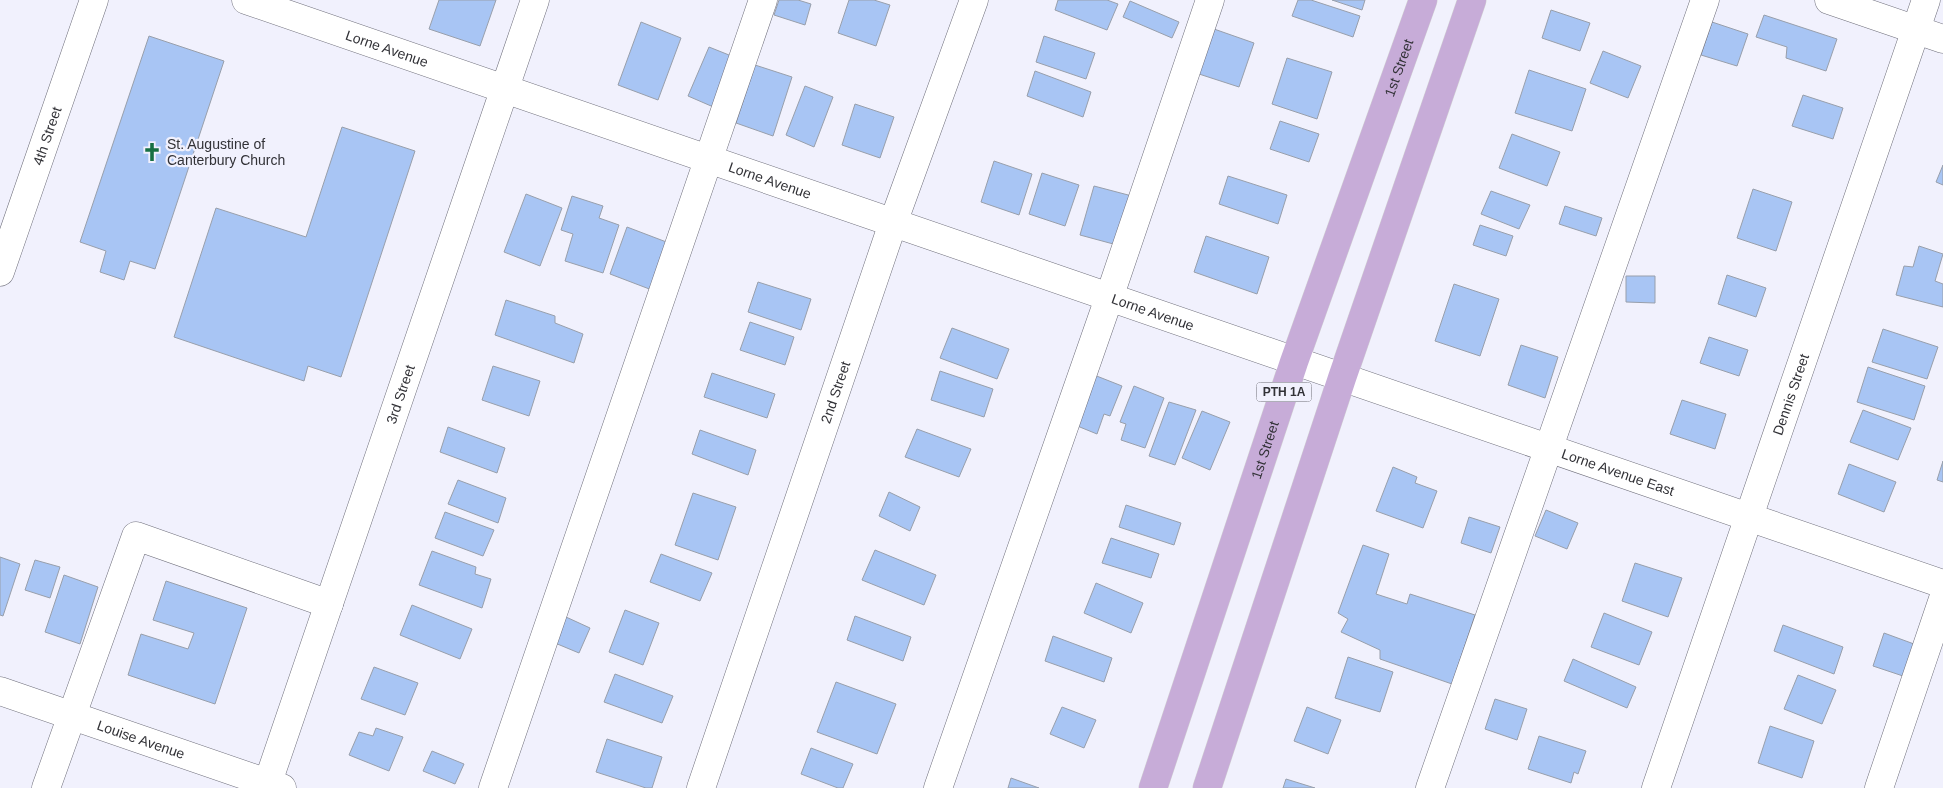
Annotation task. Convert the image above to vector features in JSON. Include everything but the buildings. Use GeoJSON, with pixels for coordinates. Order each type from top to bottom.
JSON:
{"type":"FeatureCollection","features":[{"type":"Feature","properties":{"kind":"main road","name":"1st Street"},"geometry":{"type":"LineString","coordinates":[[1154,788],[1294,362],[1423,0]]}},
{"type":"Feature","properties":{"kind":"main road"},"geometry":{"type":"LineString","coordinates":[[1207,788],[1342,378],[1472,0]]}},
{"type":"Feature","properties":{"kind":"street","name":"4th Street"},"geometry":{"type":"LineString","coordinates":[[0,272],[94,0]]}},
{"type":"Feature","properties":{"kind":"street","name":"Lorne Avenue"},"geometry":{"type":"LineString","coordinates":[[246,0],[1294,362]]}},
{"type":"Feature","properties":{"kind":"street","name":"3rd Street"},"geometry":{"type":"LineString","coordinates":[[272,786],[329,604],[535,0]]}},
{"type":"Feature","properties":{"kind":"street"},"geometry":{"type":"LineString","coordinates":[[492,788],[763,0]]}},
{"type":"Feature","properties":{"kind":"street","name":"2nd Street"},"geometry":{"type":"LineString","coordinates":[[701,788],[894,223],[974,0]]}},
{"type":"Feature","properties":{"kind":"street"},"geometry":{"type":"LineString","coordinates":[[938,788],[1109,298],[1210,0]]}},
{"type":"Feature","properties":{"kind":"street"},"geometry":{"type":"LineString","coordinates":[[1430,788],[1705,0]]}},
{"type":"Feature","properties":{"kind":"street"},"geometry":{"type":"LineString","coordinates":[[1829,0],[1943,39]]}},
{"type":"Feature","properties":{"kind":"street","name":"Dennis Street"},"geometry":{"type":"LineString","coordinates":[[1656,788],[1926,0]]}},
{"type":"Feature","properties":{"kind":"street","name":"Lorne Avenue East"},"geometry":{"type":"LineString","coordinates":[[1294,362],[1943,584]]}},
{"type":"Feature","properties":{"kind":"street"},"geometry":{"type":"LineString","coordinates":[[46,788],[136,536],[329,604]]}},
{"type":"Feature","properties":{"kind":"street"},"geometry":{"type":"LineString","coordinates":[[1879,788],[1943,599]]}},
{"type":"Feature","properties":{"kind":"street","name":"Louise Avenue"},"geometry":{"type":"LineString","coordinates":[[0,691],[272,786]]}},
{"type":"Feature","properties":{"kind":"place","name":"St. Augustine of Canterbury Church"},"geometry":{"type":"Point","coordinates":[152,152]}}]}
